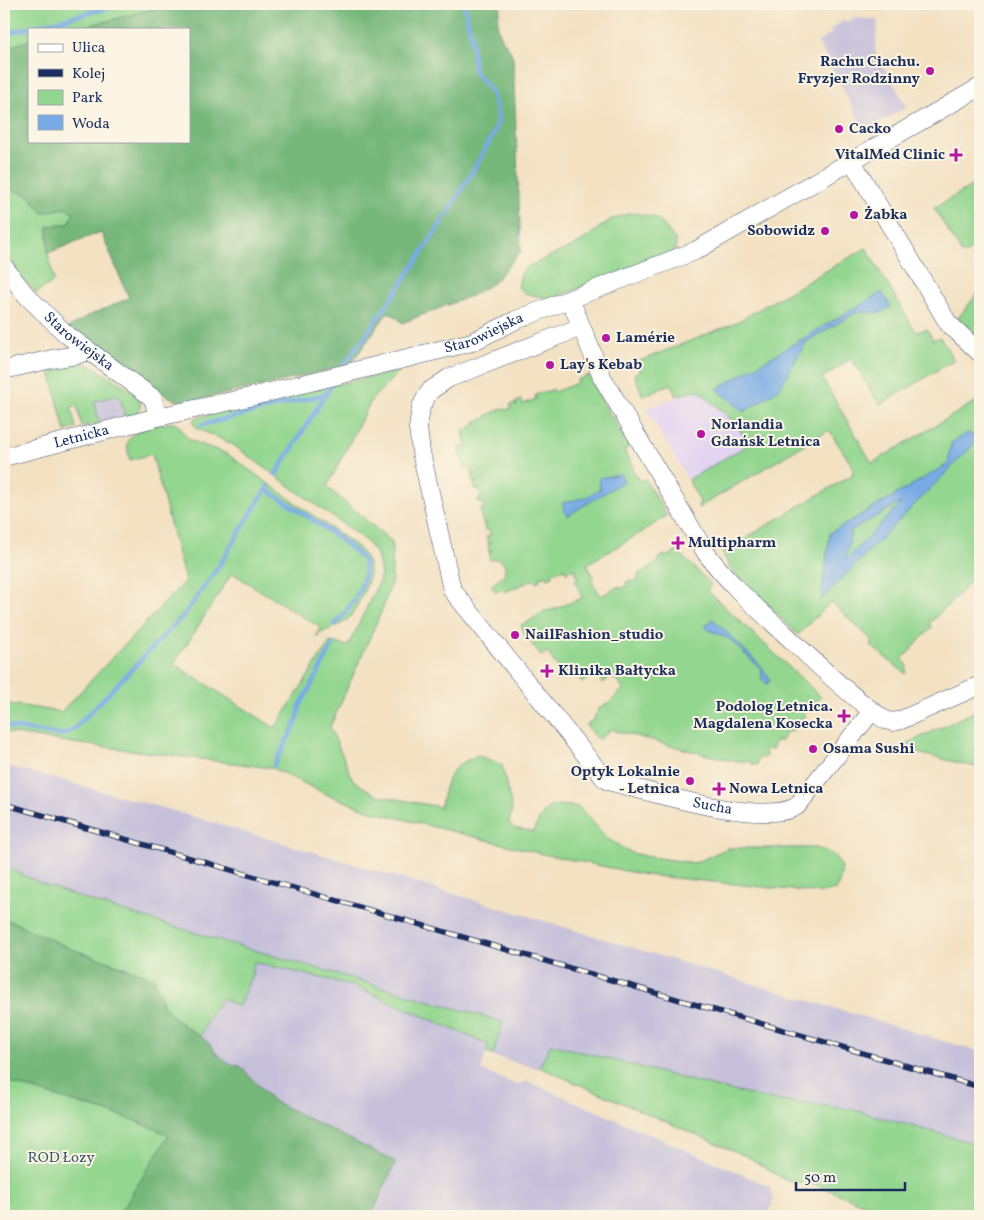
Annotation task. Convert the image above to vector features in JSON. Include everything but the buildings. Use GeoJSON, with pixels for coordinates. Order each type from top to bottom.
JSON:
{"type":"FeatureCollection","features":[{"type":"Feature","properties":{"kind":"street","name":"Starowiejska"},"geometry":{"type":"LineString","coordinates":[[4,267],[26,295],[66,334],[153,398],[158,417],[250,397],[472,342],[516,320],[695,251],[980,87]]}},
{"type":"Feature","properties":{"kind":"street"},"geometry":{"type":"LineString","coordinates":[[852,161],[948,323],[980,353]]}},
{"type":"Feature","properties":{"kind":"street"},"geometry":{"type":"LineString","coordinates":[[570,299],[602,377],[706,552],[717,567],[790,639],[872,711],[885,720],[893,722],[980,685]]}},
{"type":"Feature","properties":{"kind":"street","name":"Starowiejska"},"geometry":{"type":"LineString","coordinates":[[470,611],[452,590],[449,582],[419,440],[418,428],[421,407],[431,390],[449,378],[581,327]]}},
{"type":"Feature","properties":{"kind":"street"},"geometry":{"type":"LineString","coordinates":[[4,370],[87,351]]}},
{"type":"Feature","properties":{"kind":"street","name":"Letnicka"},"geometry":{"type":"LineString","coordinates":[[4,457],[158,417]]}},
{"type":"Feature","properties":{"kind":"street","name":"Sucha"},"geometry":{"type":"LineString","coordinates":[[470,611],[605,779],[716,808],[774,812],[792,809],[797,806],[872,711]]}},
{"type":"Feature","properties":{"kind":"shaded area"},"geometry":{"type":"Polygon","coordinates":[[[854,18],[878,20],[875,52],[907,107],[865,131],[818,42],[832,33],[830,30],[844,20],[847,23],[854,18]]]}},
{"type":"Feature","properties":{"kind":"shaded area","name":"Norlandia Gdańsk Letnica"},"geometry":{"type":"Polygon","coordinates":[[[698,390],[735,423],[749,445],[688,480],[646,408],[698,390]]]}},
{"type":"Feature","properties":{"kind":"shaded area"},"geometry":{"type":"Polygon","coordinates":[[[119,395],[125,416],[102,422],[98,419],[94,401],[119,395]]]}},
{"type":"Feature","properties":{"kind":"shaded area"},"geometry":{"type":"Polygon","coordinates":[[[4,765],[167,809],[980,1052],[980,1145],[851,1109],[779,1101],[723,1089],[551,1044],[539,1069],[486,1054],[481,1070],[516,1085],[527,1081],[769,1186],[774,1199],[768,1216],[371,1216],[396,1162],[273,1101],[240,1066],[229,1064],[201,1037],[210,1016],[222,998],[238,1007],[251,977],[4,903],[4,765]]]}},
{"type":"Feature","properties":{"kind":"green space"},"geometry":{"type":"Polygon","coordinates":[[[4,4],[173,4],[80,28],[28,28],[28,41],[4,48],[4,4]]]}},
{"type":"Feature","properties":{"kind":"green space"},"geometry":{"type":"Polygon","coordinates":[[[173,4],[501,4],[498,29],[513,57],[521,251],[493,283],[473,295],[402,323],[388,312],[350,365],[190,401],[182,402],[175,400],[154,389],[68,328],[88,316],[129,298],[101,232],[48,253],[48,226],[69,224],[74,212],[64,208],[43,213],[28,195],[13,190],[4,197],[4,48],[28,41],[28,142],[190,142],[190,28],[80,28],[173,4]]]}},
{"type":"Feature","properties":{"kind":"green space"},"geometry":{"type":"Polygon","coordinates":[[[980,181],[980,245],[963,255],[934,208],[980,181]]]}},
{"type":"Feature","properties":{"kind":"green space"},"geometry":{"type":"Polygon","coordinates":[[[13,190],[28,195],[43,213],[64,208],[74,212],[69,224],[48,226],[48,253],[54,281],[36,293],[22,279],[4,251],[4,197],[13,190]]]}},
{"type":"Feature","properties":{"kind":"green space"},"geometry":{"type":"Polygon","coordinates":[[[630,213],[647,215],[662,223],[676,241],[675,251],[551,299],[525,293],[518,287],[521,274],[527,267],[579,243],[610,220],[630,213]]]}},
{"type":"Feature","properties":{"kind":"green space"},"geometry":{"type":"Polygon","coordinates":[[[866,248],[916,332],[927,329],[933,340],[940,337],[954,360],[880,405],[851,359],[822,378],[872,463],[980,399],[980,572],[929,624],[932,627],[902,659],[907,664],[906,674],[870,645],[873,641],[831,602],[798,635],[731,570],[722,552],[852,475],[853,467],[829,430],[698,508],[700,501],[688,480],[749,444],[735,423],[698,390],[676,396],[671,384],[643,396],[634,374],[640,371],[637,362],[735,323],[866,248]]]}},
{"type":"Feature","properties":{"kind":"green space"},"geometry":{"type":"Polygon","coordinates":[[[980,290],[980,338],[958,318],[980,290]]]}},
{"type":"Feature","properties":{"kind":"green space"},"geometry":{"type":"Polygon","coordinates":[[[79,361],[102,372],[129,389],[139,399],[139,411],[125,416],[119,395],[95,401],[98,419],[102,422],[82,427],[77,406],[71,407],[76,428],[65,431],[49,367],[79,361]]]}},
{"type":"Feature","properties":{"kind":"green space"},"geometry":{"type":"Polygon","coordinates":[[[400,371],[372,399],[327,487],[392,542],[392,580],[382,610],[330,727],[353,780],[376,795],[440,807],[445,788],[454,769],[478,755],[502,765],[512,809],[509,823],[513,828],[533,832],[546,810],[550,807],[561,805],[579,807],[608,839],[632,853],[650,857],[695,863],[728,848],[815,848],[830,853],[839,862],[841,874],[836,890],[822,893],[645,875],[543,854],[370,811],[324,793],[272,768],[73,743],[4,732],[4,703],[61,712],[185,581],[152,454],[130,460],[127,446],[129,439],[139,431],[161,424],[173,423],[189,439],[227,454],[353,544],[365,557],[368,564],[369,571],[366,586],[352,615],[346,621],[316,637],[321,628],[232,573],[174,664],[275,728],[330,642],[348,646],[379,582],[381,573],[377,555],[366,541],[232,444],[198,429],[193,421],[195,418],[323,387],[400,371]]]}},
{"type":"Feature","properties":{"kind":"green space"},"geometry":{"type":"Polygon","coordinates":[[[589,375],[629,447],[624,451],[634,467],[632,469],[640,481],[645,479],[667,516],[587,564],[594,577],[591,580],[601,596],[619,586],[620,589],[627,585],[626,582],[630,580],[632,582],[639,578],[638,574],[660,561],[658,559],[677,551],[712,585],[707,590],[821,697],[812,706],[813,708],[810,712],[808,710],[803,714],[805,716],[791,732],[788,730],[780,742],[777,740],[771,750],[768,748],[764,752],[767,755],[763,759],[760,757],[758,759],[757,765],[752,764],[752,762],[728,760],[656,742],[615,731],[613,728],[598,740],[586,725],[595,718],[594,716],[599,711],[598,709],[609,703],[623,689],[615,678],[610,677],[603,683],[595,673],[582,683],[573,667],[562,676],[547,652],[541,656],[525,635],[521,625],[544,611],[552,610],[582,598],[575,580],[578,579],[575,569],[566,572],[565,569],[552,573],[553,576],[548,578],[546,575],[540,577],[540,580],[536,582],[535,579],[505,592],[503,589],[496,592],[491,586],[505,573],[505,566],[499,558],[490,560],[489,552],[493,551],[489,551],[488,545],[492,543],[488,543],[486,537],[490,536],[489,530],[485,530],[484,525],[487,524],[483,524],[480,510],[484,508],[482,502],[479,503],[478,499],[481,498],[479,489],[475,489],[474,483],[477,481],[473,482],[472,476],[476,474],[472,474],[470,467],[465,468],[459,448],[466,446],[463,430],[476,425],[475,421],[487,418],[487,415],[504,408],[506,410],[511,408],[510,405],[515,403],[516,406],[516,402],[521,400],[523,404],[536,399],[535,395],[546,391],[548,394],[548,391],[553,389],[554,392],[577,383],[577,380],[589,375]]]}},
{"type":"Feature","properties":{"kind":"green space"},"geometry":{"type":"Polygon","coordinates":[[[980,709],[980,768],[905,750],[902,746],[980,709]]]}},
{"type":"Feature","properties":{"kind":"green space"},"geometry":{"type":"Polygon","coordinates":[[[4,866],[38,882],[90,901],[503,1022],[493,1055],[486,1053],[489,1045],[354,986],[254,962],[251,977],[238,1007],[222,998],[206,1022],[201,1037],[176,1020],[164,1006],[154,978],[69,948],[4,918],[4,866]]]}},
{"type":"Feature","properties":{"kind":"green space"},"geometry":{"type":"Polygon","coordinates":[[[4,918],[69,948],[154,978],[164,1006],[176,1020],[208,1042],[217,1054],[229,1064],[240,1066],[273,1101],[396,1162],[371,1216],[118,1216],[169,1135],[131,1119],[4,1081],[4,918]]]}},
{"type":"Feature","properties":{"kind":"green space"},"geometry":{"type":"Polygon","coordinates":[[[551,1044],[723,1089],[779,1101],[851,1109],[980,1145],[980,1216],[919,1216],[899,1208],[863,1204],[817,1185],[787,1181],[748,1157],[539,1067],[551,1044]]]}},
{"type":"Feature","properties":{"kind":"green space","name":"ROD Łozy"},"geometry":{"type":"Polygon","coordinates":[[[4,1081],[131,1119],[170,1135],[118,1216],[4,1216],[4,1081]]]}},
{"type":"Feature","properties":{"kind":"water"},"geometry":{"type":"Polygon","coordinates":[[[882,292],[891,307],[880,313],[857,312],[806,342],[779,389],[744,412],[717,389],[882,292]]]}},
{"type":"Feature","properties":{"kind":"water"},"geometry":{"type":"Polygon","coordinates":[[[968,433],[980,438],[821,600],[830,533],[948,464],[951,443],[968,433]],[[902,502],[851,531],[847,559],[902,502]]]}},
{"type":"Feature","properties":{"kind":"water"},"geometry":{"type":"Polygon","coordinates":[[[620,474],[624,481],[567,516],[562,503],[587,497],[600,489],[599,478],[620,474]]]}},
{"type":"Feature","properties":{"kind":"water"},"geometry":{"type":"Polygon","coordinates":[[[713,619],[762,667],[770,680],[767,684],[762,679],[761,669],[729,639],[709,630],[705,626],[713,619]]]}},
{"type":"Feature","properties":{"kind":"waterway"},"geometry":{"type":"LineString","coordinates":[[4,34],[124,4]]}},
{"type":"Feature","properties":{"kind":"waterway"},"geometry":{"type":"LineString","coordinates":[[344,365],[424,250],[496,129],[498,120],[492,93],[474,71],[471,36],[464,4]]}},
{"type":"Feature","properties":{"kind":"waterway"},"geometry":{"type":"LineString","coordinates":[[276,474],[331,386]]}},
{"type":"Feature","properties":{"kind":"waterway"},"geometry":{"type":"LineString","coordinates":[[201,425],[326,394]]}},
{"type":"Feature","properties":{"kind":"waterway"},"geometry":{"type":"LineString","coordinates":[[4,726],[59,735],[74,729],[183,616],[215,572],[268,486]]}},
{"type":"Feature","properties":{"kind":"waterway"},"geometry":{"type":"LineString","coordinates":[[266,489],[336,536],[350,547],[364,563],[365,571],[356,596],[346,612],[335,624]]}},
{"type":"Feature","properties":{"kind":"waterway"},"geometry":{"type":"LineString","coordinates":[[274,765],[297,721],[300,706],[333,645]]}},
{"type":"Feature","properties":{"kind":"railway"},"geometry":{"type":"LineString","coordinates":[[4,804],[980,1087]]}},
{"type":"Feature","properties":{"kind":"place","name":"Rachu Ciachu. Fryzjer Rodzinny"},"geometry":{"type":"Point","coordinates":[930,71]}},
{"type":"Feature","properties":{"kind":"place","name":"Cacko"},"geometry":{"type":"Point","coordinates":[839,129]}},
{"type":"Feature","properties":{"kind":"place","name":"VitalMed Clinic"},"geometry":{"type":"Point","coordinates":[956,155]}},
{"type":"Feature","properties":{"kind":"place","name":"Żabka"},"geometry":{"type":"Point","coordinates":[854,215]}},
{"type":"Feature","properties":{"kind":"place","name":"Sobowidz"},"geometry":{"type":"Point","coordinates":[825,231]}},
{"type":"Feature","properties":{"kind":"place","name":"Lamérie"},"geometry":{"type":"Point","coordinates":[606,338]}},
{"type":"Feature","properties":{"kind":"place","name":"Lay's Kebab"},"geometry":{"type":"Point","coordinates":[550,365]}},
{"type":"Feature","properties":{"kind":"place","name":"Norlandia Gdańsk Letnica"},"geometry":{"type":"Point","coordinates":[701,434]}},
{"type":"Feature","properties":{"kind":"place","name":"Multipharm"},"geometry":{"type":"Point","coordinates":[678,543]}},
{"type":"Feature","properties":{"kind":"place","name":"NailFashion_studio"},"geometry":{"type":"Point","coordinates":[515,635]}},
{"type":"Feature","properties":{"kind":"place","name":"Klinika Bałtycka"},"geometry":{"type":"Point","coordinates":[547,671]}},
{"type":"Feature","properties":{"kind":"place","name":"Podolog Letnica. Magdalena Kosecka"},"geometry":{"type":"Point","coordinates":[844,716]}},
{"type":"Feature","properties":{"kind":"place","name":"Osama Sushi"},"geometry":{"type":"Point","coordinates":[813,749]}},
{"type":"Feature","properties":{"kind":"place","name":"Optyk Lokalnie - Letnica"},"geometry":{"type":"Point","coordinates":[690,781]}},
{"type":"Feature","properties":{"kind":"place","name":"Nowa Letnica"},"geometry":{"type":"Point","coordinates":[719,789]}}]}
